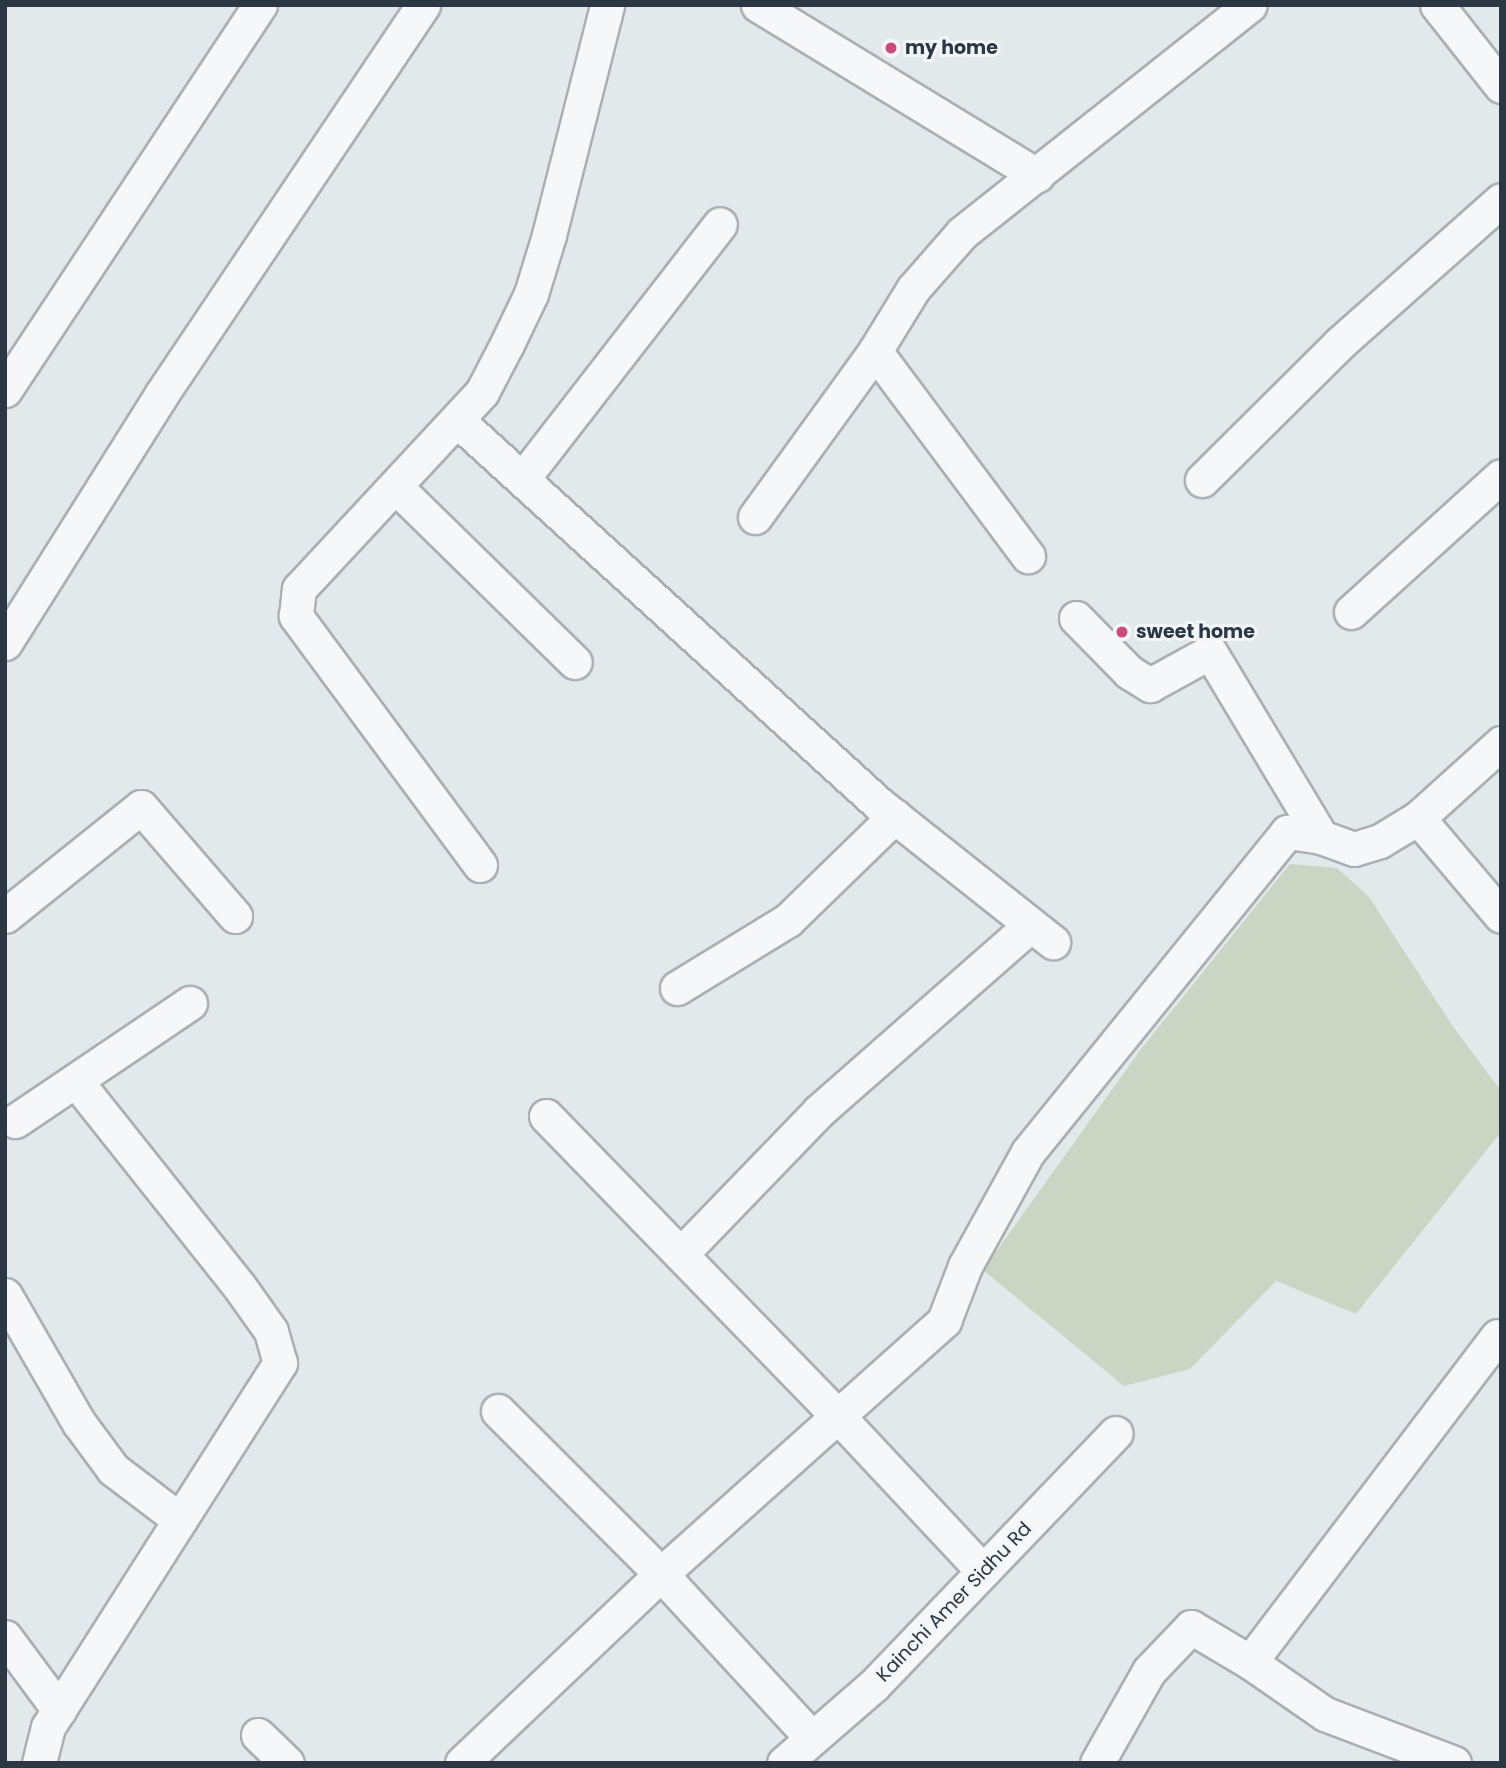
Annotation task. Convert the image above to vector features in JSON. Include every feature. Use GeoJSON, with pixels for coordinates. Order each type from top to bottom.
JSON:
{"type":"FeatureCollection","features":[{"type":"Feature","properties":{"kind":"street"},"geometry":{"type":"LineString","coordinates":[[5,390],[260,5]]}},
{"type":"Feature","properties":{"kind":"street"},"geometry":{"type":"LineString","coordinates":[[5,643],[161,395],[423,5]]}},
{"type":"Feature","properties":{"kind":"street"},"geometry":{"type":"LineString","coordinates":[[480,865],[296,616],[299,589],[482,392],[531,294],[607,5]]}},
{"type":"Feature","properties":{"kind":"street"},"geometry":{"type":"LineString","coordinates":[[758,5],[1037,175]]}},
{"type":"Feature","properties":{"kind":"street"},"geometry":{"type":"LineString","coordinates":[[755,517],[875,351],[913,289],[962,233],[1250,5]]}},
{"type":"Feature","properties":{"kind":"street"},"geometry":{"type":"LineString","coordinates":[[1437,5],[1501,86]]}},
{"type":"Feature","properties":{"kind":"street"},"geometry":{"type":"LineString","coordinates":[[1202,480],[1340,343],[1501,200]]}},
{"type":"Feature","properties":{"kind":"street"},"geometry":{"type":"LineString","coordinates":[[523,478],[720,224]]}},
{"type":"Feature","properties":{"kind":"street"},"geometry":{"type":"LineString","coordinates":[[875,351],[1028,556]]}},
{"type":"Feature","properties":{"kind":"street"},"geometry":{"type":"LineString","coordinates":[[457,419],[895,816],[1042,934],[819,1111],[681,1254]]}},
{"type":"Feature","properties":{"kind":"street"},"geometry":{"type":"LineString","coordinates":[[1352,612],[1501,475]]}},
{"type":"Feature","properties":{"kind":"street"},"geometry":{"type":"LineString","coordinates":[[396,487],[575,662]]}},
{"type":"Feature","properties":{"kind":"street"},"geometry":{"type":"LineString","coordinates":[[1076,618],[1129,672],[1150,684],[1210,652],[1321,836]]}},
{"type":"Feature","properties":{"kind":"street"},"geometry":{"type":"LineString","coordinates":[[462,1763],[661,1574],[836,1414],[944,1321],[965,1266],[1028,1152],[1287,832],[1321,836],[1353,849],[1380,841],[1418,818],[1501,743]]}},
{"type":"Feature","properties":{"kind":"street"},"geometry":{"type":"LineString","coordinates":[[5,916],[141,807],[235,916]]}},
{"type":"Feature","properties":{"kind":"street"},"geometry":{"type":"LineString","coordinates":[[677,988],[788,920],[895,816]]}},
{"type":"Feature","properties":{"kind":"street"},"geometry":{"type":"LineString","coordinates":[[1418,818],[1501,916]]}},
{"type":"Feature","properties":{"kind":"street"},"geometry":{"type":"LineString","coordinates":[[15,1121],[77,1082],[190,1003]]}},
{"type":"Feature","properties":{"kind":"street"},"geometry":{"type":"LineString","coordinates":[[38,1762],[48,1727],[281,1363],[271,1331],[239,1286],[77,1082]]}},
{"type":"Feature","properties":{"kind":"street"},"geometry":{"type":"LineString","coordinates":[[546,1116],[836,1414],[983,1572]]}},
{"type":"Feature","properties":{"kind":"street"},"geometry":{"type":"LineString","coordinates":[[5,1294],[79,1423],[113,1469],[180,1520]]}},
{"type":"Feature","properties":{"kind":"street"},"geometry":{"type":"LineString","coordinates":[[1250,1661],[1500,1335]]}},
{"type":"Feature","properties":{"kind":"street"},"geometry":{"type":"LineString","coordinates":[[498,1411],[661,1574],[812,1738]]}},
{"type":"Feature","properties":{"kind":"street","name":"Kainchi Amer Sidhu Rd"},"geometry":{"type":"LineString","coordinates":[[784,1763],[874,1685],[1116,1433]]}},
{"type":"Feature","properties":{"kind":"street"},"geometry":{"type":"LineString","coordinates":[[1097,1763],[1149,1671],[1191,1627],[1250,1661],[1325,1714],[1454,1763]]}},
{"type":"Feature","properties":{"kind":"street"},"geometry":{"type":"LineString","coordinates":[[5,1637],[59,1710]]}},
{"type":"Feature","properties":{"kind":"street"},"geometry":{"type":"LineString","coordinates":[[258,1735],[287,1763]]}},
{"type":"Feature","properties":{"kind":"green space"},"geometry":{"type":"Polygon","coordinates":[[[1290,864],[1337,868],[1369,897],[1452,1025],[1501,1091],[1501,1132],[1356,1314],[1276,1281],[1190,1369],[1124,1386],[983,1270],[1141,1049],[1290,864]]]}},
{"type":"Feature","properties":{"kind":"place","name":"my home"},"geometry":{"type":"Point","coordinates":[891,48]}},
{"type":"Feature","properties":{"kind":"place","name":"sweet home"},"geometry":{"type":"Point","coordinates":[1122,632]}}]}
